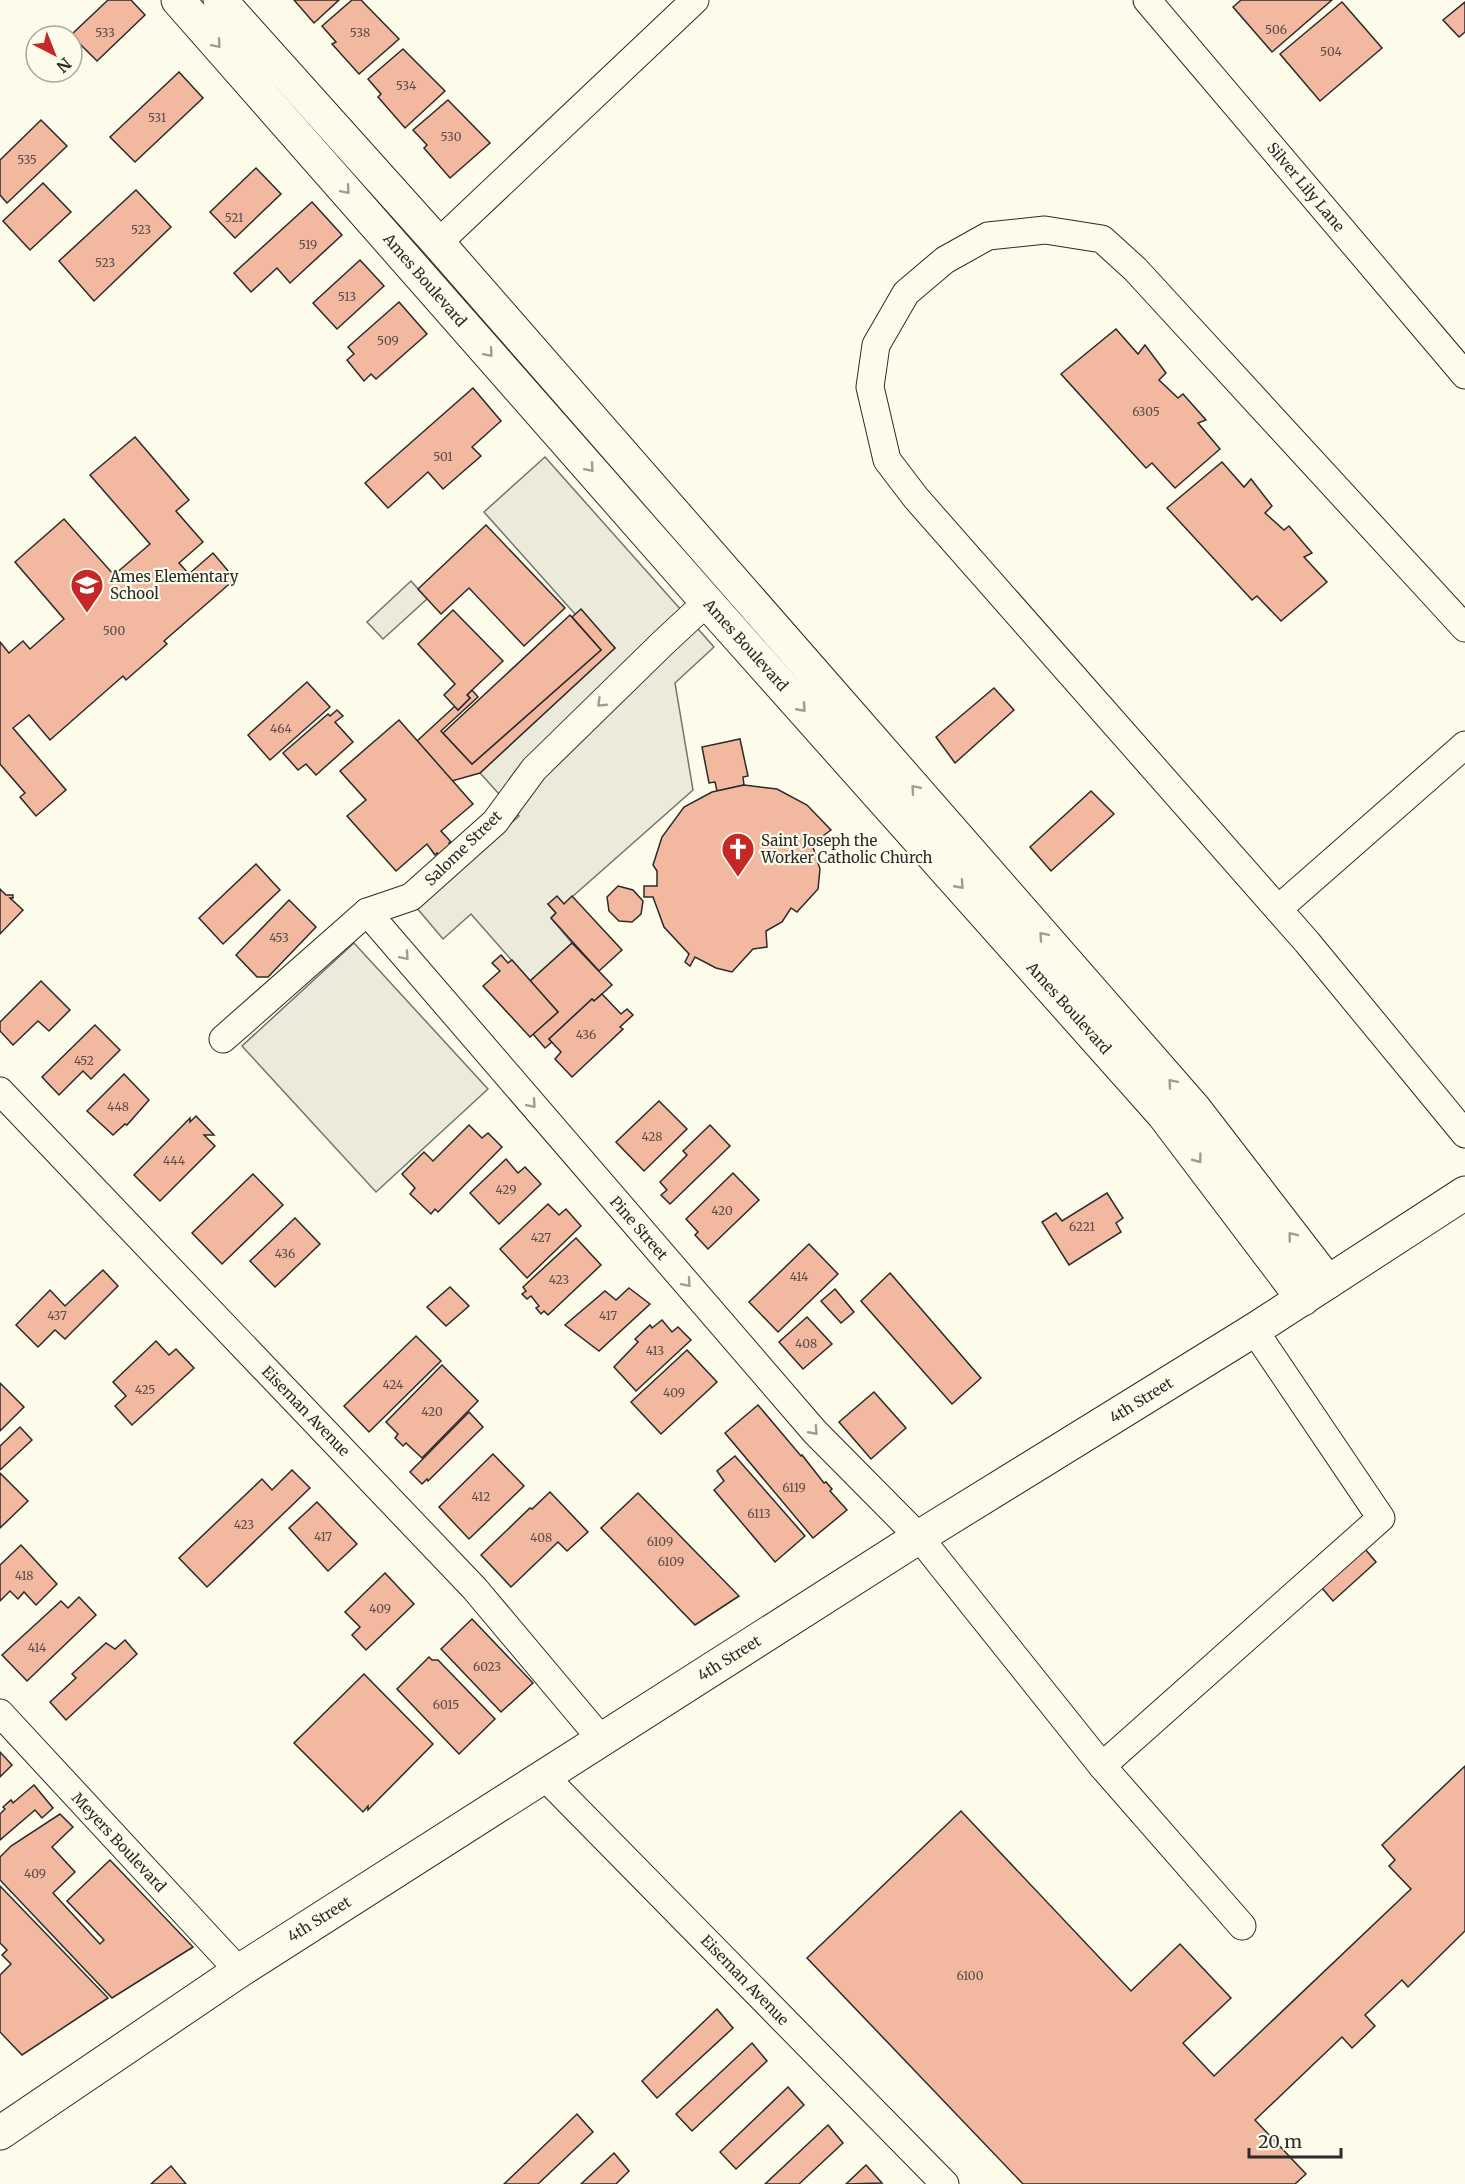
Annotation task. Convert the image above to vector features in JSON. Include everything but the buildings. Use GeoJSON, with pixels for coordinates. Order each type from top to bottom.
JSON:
{"type":"FeatureCollection","features":[{"type":"Feature","properties":{"kind":"street","name":"Ames Boulevard"},"geometry":{"type":"LineString","coordinates":[[178,0],[1316,1290]]}},
{"type":"Feature","properties":{"kind":"street","name":"Ames Boulevard"},"geometry":{"type":"LineString","coordinates":[[220,0],[438,243],[1194,1108],[1316,1290]]}},
{"type":"Feature","properties":{"kind":"street"},"geometry":{"type":"LineString","coordinates":[[438,243],[695,0]]}},
{"type":"Feature","properties":{"kind":"street","name":"Silver Lily Lane"},"geometry":{"type":"LineString","coordinates":[[1147,0],[1465,375]]}},
{"type":"Feature","properties":{"kind":"street"},"geometry":{"type":"LineString","coordinates":[[1465,628],[1136,269],[1102,239],[1045,230],[988,236],[945,260],[906,293],[876,345],[870,387],[887,460],[916,498],[1278,909],[1465,1134]]}},
{"type":"Feature","properties":{"kind":"street","name":"Salome Street"},"geometry":{"type":"LineString","coordinates":[[223,1039],[367,912],[411,897],[495,822],[534,769],[707,602]]}},
{"type":"Feature","properties":{"kind":"street"},"geometry":{"type":"LineString","coordinates":[[1278,909],[1465,745]]}},
{"type":"Feature","properties":{"kind":"street","name":"Pine Street"},"geometry":{"type":"LineString","coordinates":[[367,912],[815,1432],[919,1537],[1102,1766],[1242,1926]]}},
{"type":"Feature","properties":{"kind":"street","name":"Eiseman Avenue"},"geometry":{"type":"LineString","coordinates":[[0,1091],[475,1589],[601,1739]]}},
{"type":"Feature","properties":{"kind":"street","name":"4th Street"},"geometry":{"type":"LineString","coordinates":[[0,2133],[238,1971],[919,1537],[1254,1330],[1465,1193]]}},
{"type":"Feature","properties":{"kind":"street"},"geometry":{"type":"LineString","coordinates":[[1102,1766],[1381,1518],[1254,1330]]}},
{"type":"Feature","properties":{"kind":"street","name":"Meyers Boulevard"},"geometry":{"type":"LineString","coordinates":[[0,1713],[238,1971]]}},
{"type":"Feature","properties":{"kind":"street","name":"Eiseman Avenue"},"geometry":{"type":"LineString","coordinates":[[544,1776],[945,2184]]}},
{"type":"Feature","properties":{"kind":"shaded area"},"geometry":{"type":"Polygon","coordinates":[[[545,457],[714,647],[675,683],[693,790],[564,904],[548,904],[556,913],[551,918],[572,943],[530,981],[471,914],[443,939],[416,907],[519,816],[480,773],[615,648],[575,614],[484,512],[545,457]]]}},
{"type":"Feature","properties":{"kind":"shaded area"},"geometry":{"type":"Polygon","coordinates":[[[411,581],[427,599],[383,639],[367,622],[411,581]]]}},
{"type":"Feature","properties":{"kind":"shaded area"},"geometry":{"type":"Polygon","coordinates":[[[354,943],[488,1089],[376,1192],[242,1046],[354,943]]]}},
{"type":"Feature","properties":{"kind":"place","name":"Ames Elementary School"},"geometry":{"type":"Point","coordinates":[87,614]}},
{"type":"Feature","properties":{"kind":"place","name":"Saint Joseph the Worker Catholic Church"},"geometry":{"type":"Point","coordinates":[738,878]}}]}
